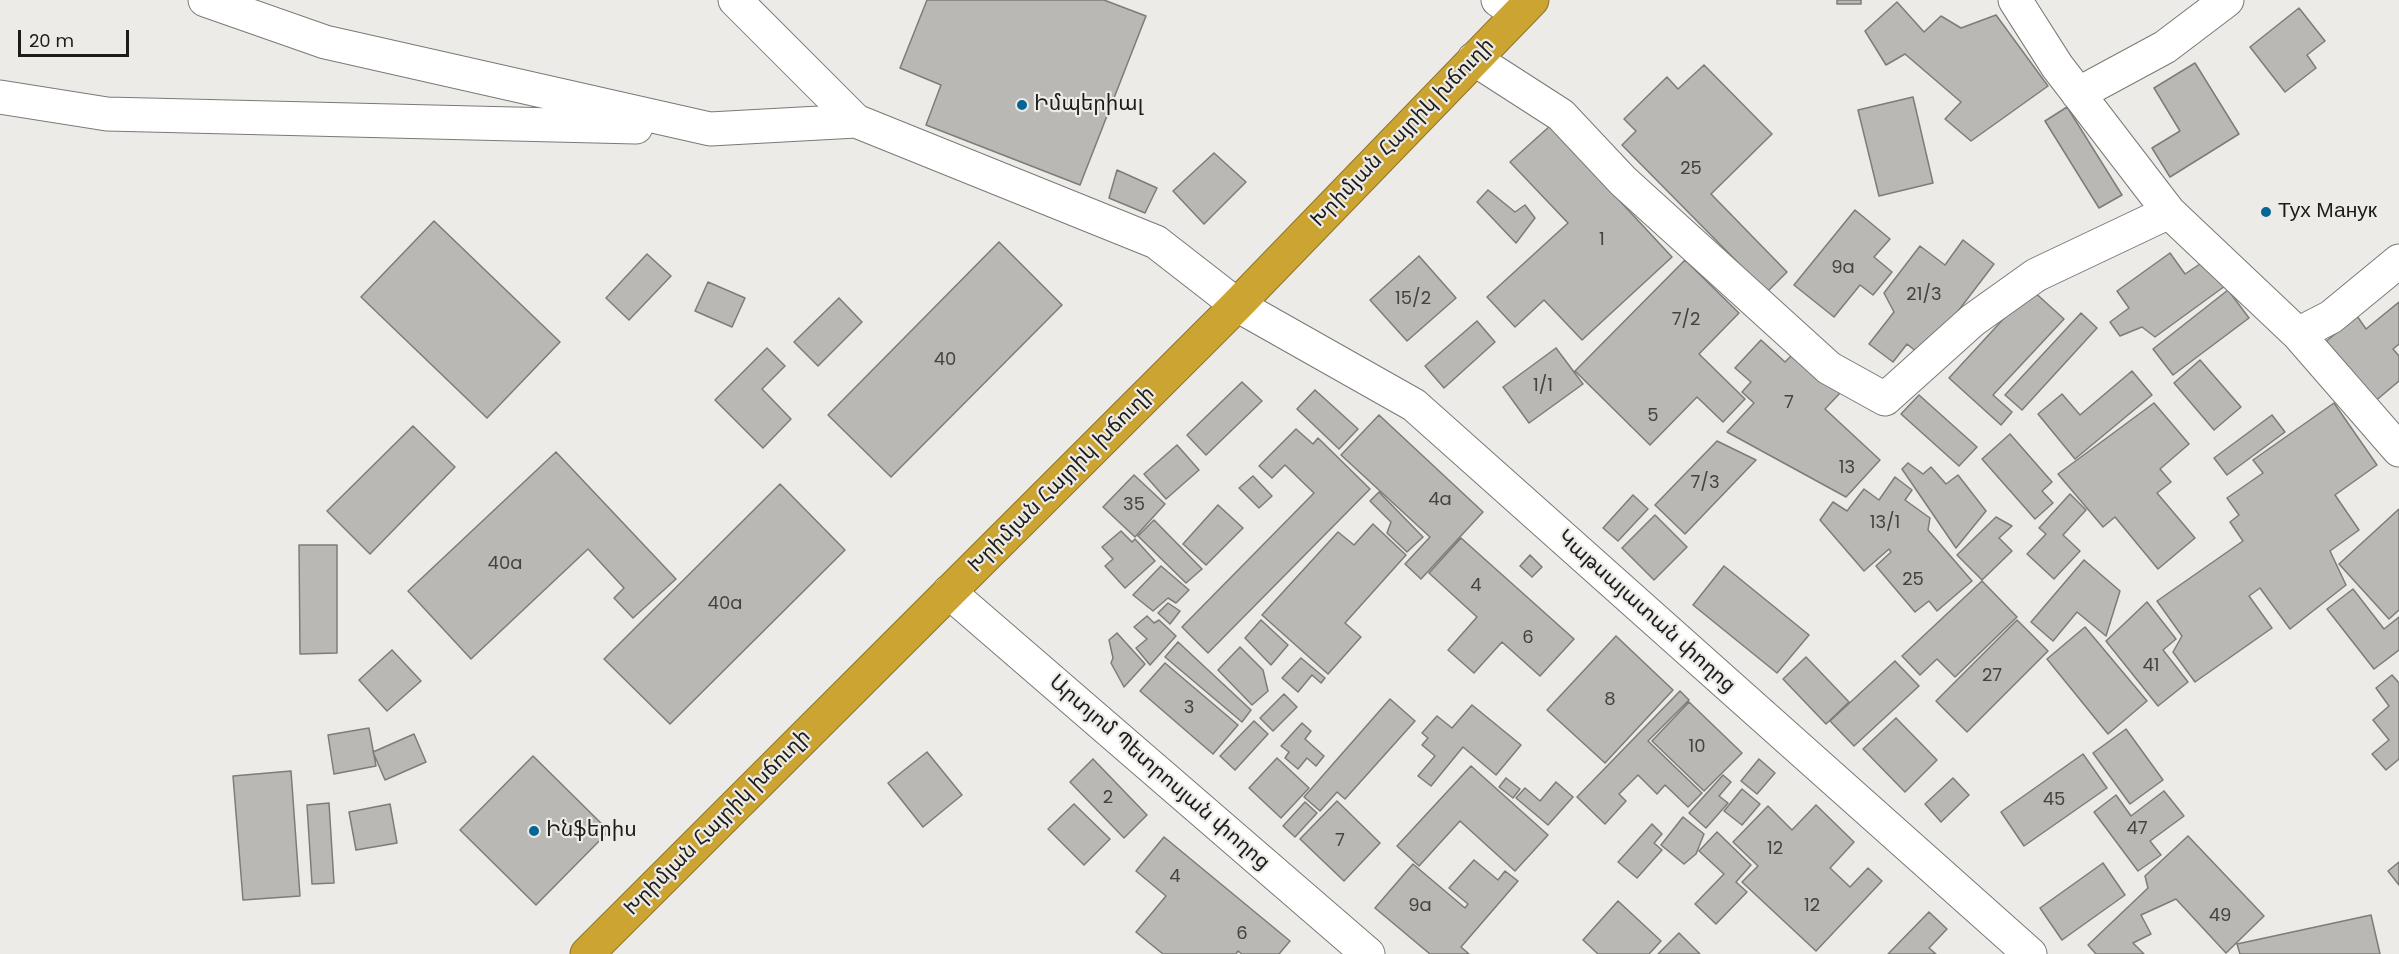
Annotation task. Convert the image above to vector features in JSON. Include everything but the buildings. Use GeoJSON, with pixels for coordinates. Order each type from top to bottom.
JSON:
{"type":"FeatureCollection","features":[{"type":"Feature","properties":{"kind":"highway","name":"Խրիմյան Հայրիկ խճուղի"},"geometry":{"type":"LineString","coordinates":[[587,954],[1237,305],[1474,59],[1516,5]]}},
{"type":"Feature","properties":{"kind":"street"},"geometry":{"type":"LineString","coordinates":[[205,0],[326,42],[710,129]]}},
{"type":"Feature","properties":{"kind":"street"},"geometry":{"type":"LineString","coordinates":[[735,0],[856,121]]}},
{"type":"Feature","properties":{"kind":"street"},"geometry":{"type":"LineString","coordinates":[[2015,0],[2057,66],[2169,212],[2298,334],[2399,450]]}},
{"type":"Feature","properties":{"kind":"street"},"geometry":{"type":"LineString","coordinates":[[2078,94],[2165,47],[2227,0]]}},
{"type":"Feature","properties":{"kind":"street"},"geometry":{"type":"LineString","coordinates":[[1474,59],[1561,115],[1623,181],[1829,368],[1885,399],[1973,320],[2036,275],[2169,212]]}},
{"type":"Feature","properties":{"kind":"street"},"geometry":{"type":"LineString","coordinates":[[0,97],[107,114],[710,129],[856,121]]}},
{"type":"Feature","properties":{"kind":"street","name":"Կաթսայատան փողոց"},"geometry":{"type":"LineString","coordinates":[[856,121],[1156,242],[1237,305],[1413,405],[2031,954]]}},
{"type":"Feature","properties":{"kind":"street"},"geometry":{"type":"LineString","coordinates":[[2298,334],[2331,317],[2399,261]]}},
{"type":"Feature","properties":{"kind":"street","name":"Արտյոմ Պետրոսյան փողոց"},"geometry":{"type":"LineString","coordinates":[[950,592],[1368,954]]}},
{"type":"Feature","properties":{"kind":"place","name":"Իմպերիալ"},"geometry":{"type":"Point","coordinates":[1022,105]}},
{"type":"Feature","properties":{"kind":"place","name":"Тух Манук"},"geometry":{"type":"Point","coordinates":[2266,212]}},
{"type":"Feature","properties":{"kind":"place","name":"Ինֆերիս"},"geometry":{"type":"Point","coordinates":[534,831]}}]}
